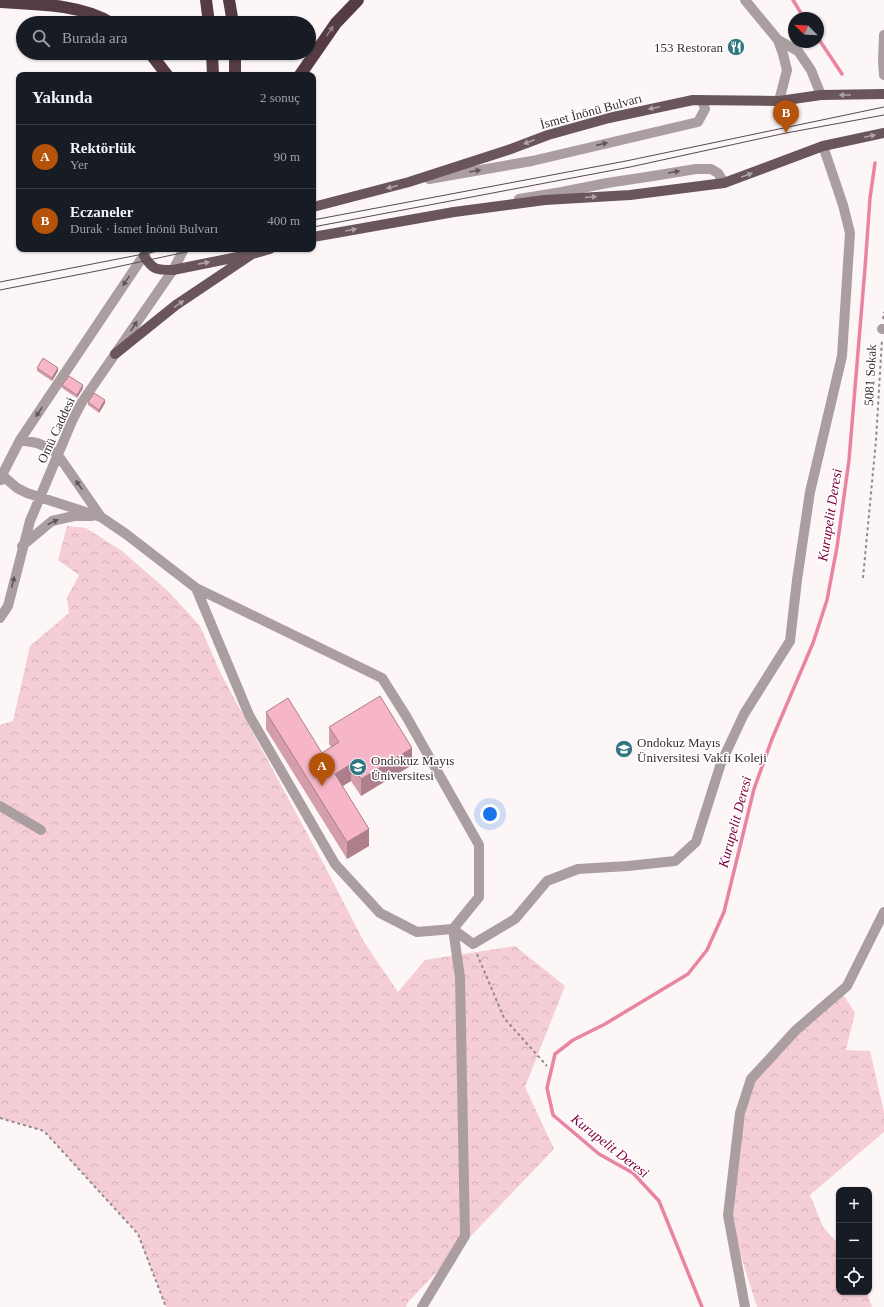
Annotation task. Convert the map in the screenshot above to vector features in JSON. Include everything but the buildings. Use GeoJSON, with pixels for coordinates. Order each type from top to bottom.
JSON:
{"type":"FeatureCollection","features":[{"type":"Feature","properties":{"kind":"highway"},"geometry":{"type":"LineString","coordinates":[[0,2],[6,0]]}},
{"type":"Feature","properties":{"kind":"highway"},"geometry":{"type":"LineString","coordinates":[[206,0],[207,16]]}},
{"type":"Feature","properties":{"kind":"highway"},"geometry":{"type":"LineString","coordinates":[[229,0],[232,16]]}},
{"type":"Feature","properties":{"kind":"highway"},"geometry":{"type":"LineString","coordinates":[[316,52],[336,24],[358,0]]}},
{"type":"Feature","properties":{"kind":"highway"},"geometry":{"type":"LineString","coordinates":[[0,2],[43,4],[78,10],[94,16]]}},
{"type":"Feature","properties":{"kind":"highway"},"geometry":{"type":"LineString","coordinates":[[155,60],[165,72]]}},
{"type":"Feature","properties":{"kind":"highway"},"geometry":{"type":"LineString","coordinates":[[212,60],[213,72]]}},
{"type":"Feature","properties":{"kind":"highway"},"geometry":{"type":"LineString","coordinates":[[235,60],[235,72]]}},
{"type":"Feature","properties":{"kind":"highway"},"geometry":{"type":"LineString","coordinates":[[302,72],[311,60]]}},
{"type":"Feature","properties":{"kind":"main road","name":"İsmet İnönü Bulvarı"},"geometry":{"type":"LineString","coordinates":[[316,206],[409,182],[508,150],[548,135],[609,118],[693,100],[779,101],[821,95],[884,94]]}},
{"type":"Feature","properties":{"kind":"main road"},"geometry":{"type":"LineString","coordinates":[[316,236],[454,212],[545,200],[630,195],[724,183],[823,146],[884,133]]}},
{"type":"Feature","properties":{"kind":"main road"},"geometry":{"type":"LineString","coordinates":[[146,252],[150,266],[160,270],[172,270],[259,252]]}},
{"type":"Feature","properties":{"kind":"main road"},"geometry":{"type":"LineString","coordinates":[[115,354],[176,305],[252,254]]}},
{"type":"Feature","properties":{"kind":"street"},"geometry":{"type":"LineString","coordinates":[[745,0],[778,40],[798,52],[811,70],[821,95]]}},
{"type":"Feature","properties":{"kind":"street"},"geometry":{"type":"LineString","coordinates":[[884,35],[884,75]]}},
{"type":"Feature","properties":{"kind":"street"},"geometry":{"type":"LineString","coordinates":[[778,40],[787,70],[779,101]]}},
{"type":"Feature","properties":{"kind":"street"},"geometry":{"type":"LineString","coordinates":[[409,182],[532,161],[698,122],[705,109],[702,100]]}},
{"type":"Feature","properties":{"kind":"street"},"geometry":{"type":"LineString","coordinates":[[196,588],[249,715],[334,864],[380,913],[417,932],[453,929],[473,944],[515,919],[547,881],[578,869],[675,861],[696,842],[721,763],[727,749],[744,714],[790,641],[810,492],[842,356],[850,233],[844,205],[823,146]]}},
{"type":"Feature","properties":{"kind":"street"},"geometry":{"type":"LineString","coordinates":[[454,212],[696,168],[711,169],[718,173],[724,183]]}},
{"type":"Feature","properties":{"kind":"street","name":"Omü Caddesi"},"geometry":{"type":"LineString","coordinates":[[1,478],[20,440],[146,252]]}},
{"type":"Feature","properties":{"kind":"street","name":"Omü Caddesi"},"geometry":{"type":"LineString","coordinates":[[0,618],[8,606],[22,546],[30,521],[72,421],[82,402],[172,270],[182,252]]}},
{"type":"Feature","properties":{"kind":"street"},"geometry":{"type":"LineString","coordinates":[[20,440],[37,443],[58,455],[101,517]]}},
{"type":"Feature","properties":{"kind":"street"},"geometry":{"type":"LineString","coordinates":[[1,478],[17,488],[101,517],[126,534],[196,588],[382,678],[406,716],[479,845],[479,897],[453,929],[460,977],[465,1236],[422,1307]]}},
{"type":"Feature","properties":{"kind":"street"},"geometry":{"type":"LineString","coordinates":[[22,546],[52,521],[74,516],[101,517]]}},
{"type":"Feature","properties":{"kind":"street"},"geometry":{"type":"LineString","coordinates":[[0,806],[41,830]]}},
{"type":"Feature","properties":{"kind":"street"},"geometry":{"type":"LineString","coordinates":[[745,1307],[728,1215],[740,1113],[750,1079],[796,1030],[847,986],[884,912]]}},
{"type":"Feature","properties":{"kind":"path","name":"5081 Sokak"},"geometry":{"type":"LineString","coordinates":[[863,578],[876,440],[884,312]]}},
{"type":"Feature","properties":{"kind":"path"},"geometry":{"type":"LineString","coordinates":[[473,944],[504,1018],[547,1066]]}},
{"type":"Feature","properties":{"kind":"path"},"geometry":{"type":"LineString","coordinates":[[0,1118],[44,1131],[138,1234],[166,1307]]}},
{"type":"Feature","properties":{"kind":"green space"},"geometry":{"type":"Polygon","coordinates":[[[67,526],[86,528],[122,551],[168,591],[200,626],[221,674],[364,942],[398,992],[425,960],[515,946],[565,986],[525,1087],[554,1149],[408,1302],[406,1307],[166,1307],[138,1234],[44,1131],[0,1118],[0,725],[13,721],[30,646],[69,613],[67,598],[79,575],[58,560],[67,526]]]}},
{"type":"Feature","properties":{"kind":"green space"},"geometry":{"type":"Polygon","coordinates":[[[841,991],[855,1013],[846,1050],[870,1051],[884,1112],[884,1132],[810,1195],[823,1227],[836,1242],[836,1295],[868,1295],[872,1307],[757,1307],[728,1215],[751,1079],[841,991]]]}},
{"type":"Feature","properties":{"kind":"waterway","name":"Kurupelit Deresi"},"geometry":{"type":"LineString","coordinates":[[793,0],[800,12]]}},
{"type":"Feature","properties":{"kind":"waterway","name":"Kurupelit Deresi"},"geometry":{"type":"LineString","coordinates":[[824,47],[842,74]]}},
{"type":"Feature","properties":{"kind":"waterway","name":"Kurupelit Deresi"},"geometry":{"type":"LineString","coordinates":[[702,1307],[659,1201],[633,1173],[599,1154],[553,1115],[547,1088],[555,1054],[573,1040],[605,1024],[688,974],[707,950],[724,912],[754,789],[772,739],[813,643],[827,600],[837,547],[849,460],[870,198],[875,163]]}},
{"type":"Feature","properties":{"kind":"tram line"},"geometry":{"type":"LineString","coordinates":[[316,219],[626,161],[884,107]]}},
{"type":"Feature","properties":{"kind":"tram line"},"geometry":{"type":"LineString","coordinates":[[316,226],[630,167],[786,133],[884,115]]}},
{"type":"Feature","properties":{"kind":"tram line"},"geometry":{"type":"LineString","coordinates":[[0,282],[154,252]]}},
{"type":"Feature","properties":{"kind":"tram line"},"geometry":{"type":"LineString","coordinates":[[0,290],[186,252]]}},
{"type":"Feature","properties":{"kind":"place","name":"153 Restoran"},"geometry":{"type":"Point","coordinates":[736,47]}},
{"type":"Feature","properties":{"kind":"place","name":"Eczaneler"},"geometry":{"type":"Point","coordinates":[786,133]}},
{"type":"Feature","properties":{"kind":"place","name":"Ondokuz Mayıs Üniversitesi Vakfı Koleji"},"geometry":{"type":"Point","coordinates":[624,749]}},
{"type":"Feature","properties":{"kind":"place","name":"Ondokuz Mayıs Üniversitesi"},"geometry":{"type":"Point","coordinates":[358,767]}},
{"type":"Feature","properties":{"kind":"place","name":"Rektörlük"},"geometry":{"type":"Point","coordinates":[322,786]}}]}
